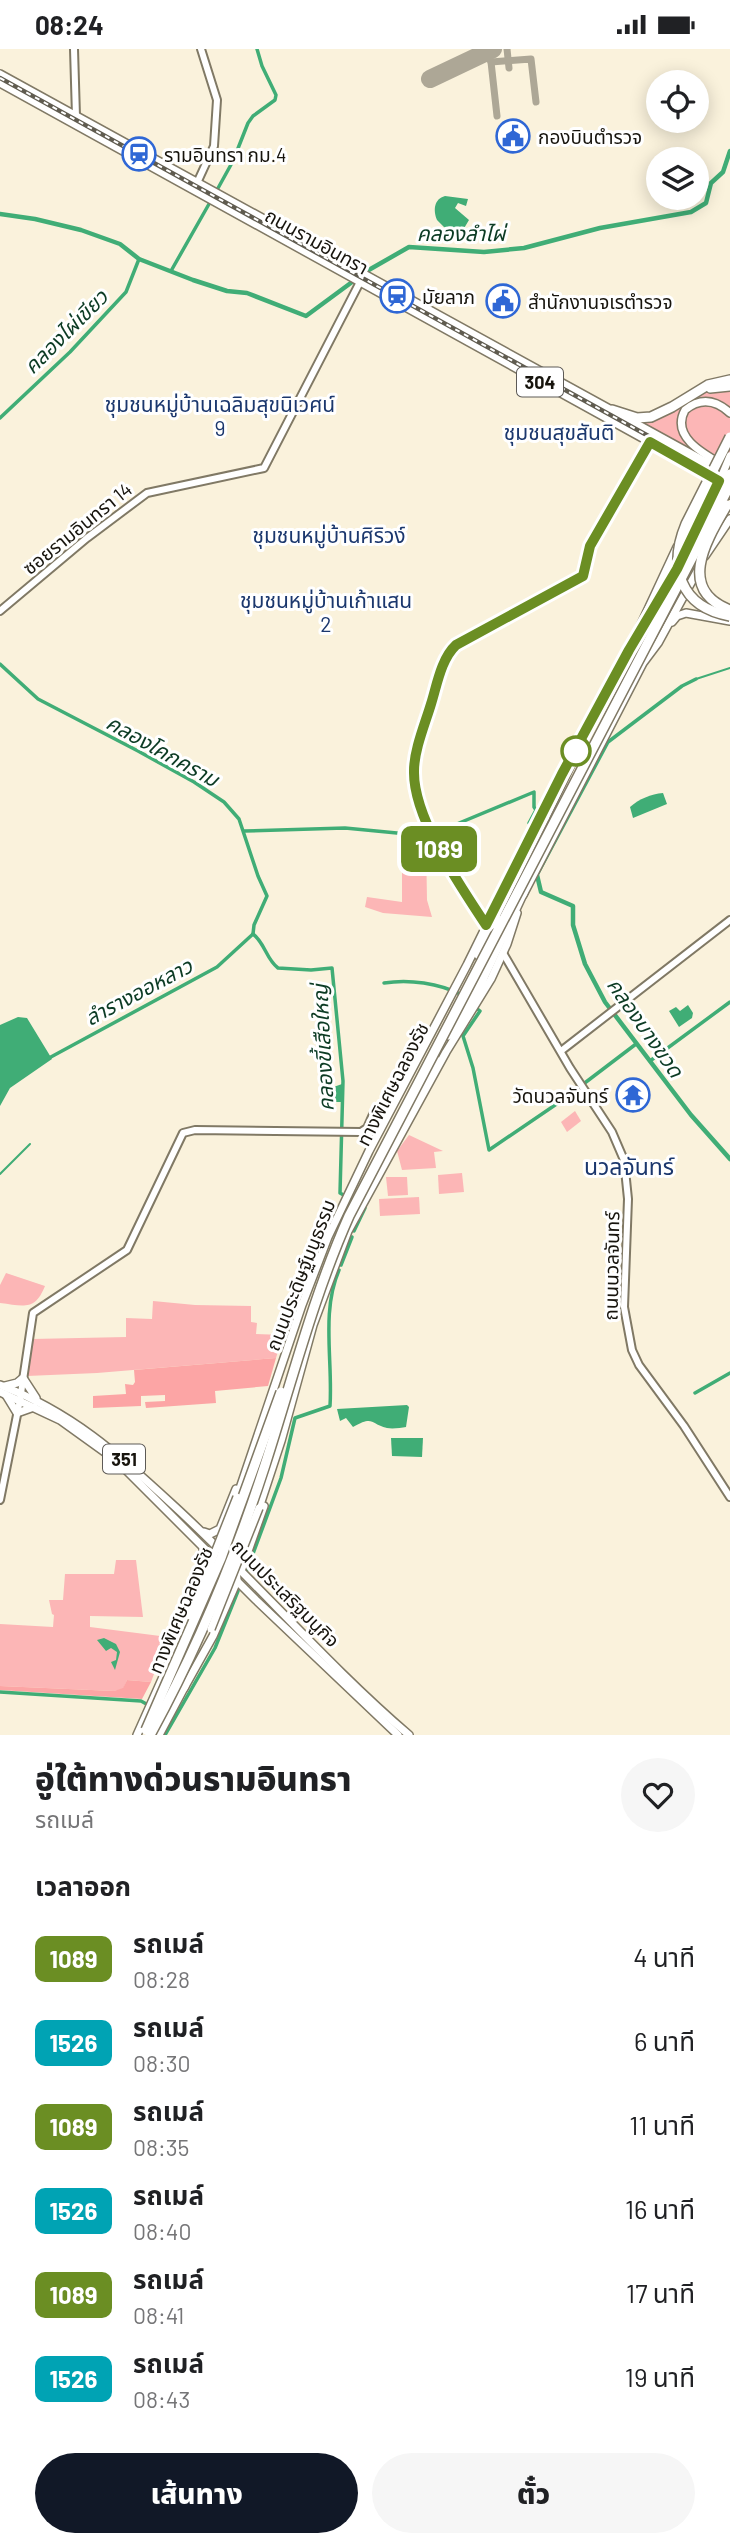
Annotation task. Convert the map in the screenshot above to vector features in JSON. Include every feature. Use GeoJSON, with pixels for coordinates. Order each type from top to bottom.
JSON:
{"type":"FeatureCollection","features":[{"type":"Feature","properties":{"kind":"highway"},"geometry":{"type":"LineString","coordinates":[[612,410],[645,418],[658,414],[708,385],[730,380]]}},
{"type":"Feature","properties":{"kind":"highway"},"geometry":{"type":"LineString","coordinates":[[730,437],[686,524],[677,555],[679,575],[690,595],[706,608],[730,613]]}},
{"type":"Feature","properties":{"kind":"highway","name":"ทางพิเศษฉลองรัช"},"geometry":{"type":"LineString","coordinates":[[144,1735],[234,1526],[318,1277],[335,1237],[490,924],[730,473]]}},
{"type":"Feature","properties":{"kind":"highway","name":"ทางพิเศษฉลองรัช"},"geometry":{"type":"LineString","coordinates":[[150,1735],[183,1672],[223,1580],[266,1464],[331,1258],[349,1216],[730,486]]}},
{"type":"Feature","properties":{"kind":"highway"},"geometry":{"type":"LineString","coordinates":[[730,498],[705,545],[699,566],[701,582],[707,593],[730,613]]}},
{"type":"Feature","properties":{"kind":"highway"},"geometry":{"type":"LineString","coordinates":[[490,924],[578,748]]}},
{"type":"Feature","properties":{"kind":"highway"},"geometry":{"type":"LineString","coordinates":[[385,1146],[412,1105],[443,1044],[473,1004],[523,892]]}},
{"type":"Feature","properties":{"kind":"main road","name":"ถนนรามอินทรา"},"geometry":{"type":"LineString","coordinates":[[0,73],[197,183],[323,257],[356,280],[730,486]]}},
{"type":"Feature","properties":{"kind":"main road","name":"ถนนรามอินทรา"},"geometry":{"type":"LineString","coordinates":[[0,83],[323,257],[363,273],[730,473]]}},
{"type":"Feature","properties":{"kind":"main road"},"geometry":{"type":"LineString","coordinates":[[431,321],[435,313]]}},
{"type":"Feature","properties":{"kind":"main road"},"geometry":{"type":"LineString","coordinates":[[680,402],[707,390],[730,387]]}},
{"type":"Feature","properties":{"kind":"main road"},"geometry":{"type":"LineString","coordinates":[[730,413],[714,402],[700,401],[685,410],[681,420],[681,430],[686,438],[730,473]]}},
{"type":"Feature","properties":{"kind":"main road"},"geometry":{"type":"LineString","coordinates":[[629,650],[677,569],[730,456]]}},
{"type":"Feature","properties":{"kind":"main road","name":"ถนนประดิษฐ์มนูธรรม"},"geometry":{"type":"LineString","coordinates":[[137,1735],[190,1616],[237,1497],[317,1264],[346,1197],[490,924],[534,827],[629,650],[701,502],[709,480],[700,470]]}},
{"type":"Feature","properties":{"kind":"main road"},"geometry":{"type":"LineString","coordinates":[[701,502],[716,491],[730,498]]}},
{"type":"Feature","properties":{"kind":"main road"},"geometry":{"type":"LineString","coordinates":[[643,663],[714,534],[730,512]]}},
{"type":"Feature","properties":{"kind":"main road","name":"ถนนประดิษฐ์มนูธรรม"},"geometry":{"type":"LineString","coordinates":[[163,1734],[211,1629],[259,1508],[321,1299],[361,1205],[503,953],[523,892],[643,663],[658,643],[710,547],[730,519]]}},
{"type":"Feature","properties":{"kind":"main road"},"geometry":{"type":"LineString","coordinates":[[658,643],[675,618],[681,614],[730,621]]}},
{"type":"Feature","properties":{"kind":"main road"},"geometry":{"type":"LineString","coordinates":[[526,844],[527,854],[531,857],[544,852]]}},
{"type":"Feature","properties":{"kind":"main road"},"geometry":{"type":"LineString","coordinates":[[360,1169],[369,1161],[377,1163],[377,1175]]}},
{"type":"Feature","properties":{"kind":"main road"},"geometry":{"type":"LineString","coordinates":[[23,1378],[36,1404],[17,1413],[2,1389],[18,1383],[23,1378]]}},
{"type":"Feature","properties":{"kind":"main road","name":"ถนนประเสริฐมนูกิจ"},"geometry":{"type":"LineString","coordinates":[[2,1389],[49,1410],[117,1452],[217,1546],[362,1693],[409,1735]]}},
{"type":"Feature","properties":{"kind":"main road","name":"ถนนประเสริฐมนูกิจ"},"geometry":{"type":"LineString","coordinates":[[49,1410],[117,1461],[202,1547],[398,1735]]}},
{"type":"Feature","properties":{"kind":"main road"},"geometry":{"type":"LineString","coordinates":[[218,1561],[217,1546],[221,1527],[258,1434]]}},
{"type":"Feature","properties":{"kind":"main road"},"geometry":{"type":"LineString","coordinates":[[184,1688],[199,1665],[237,1581],[238,1568],[254,1535],[275,1472],[281,1441]]}},
{"type":"Feature","properties":{"kind":"main road"},"geometry":{"type":"LineString","coordinates":[[200,1530],[210,1534],[221,1527]]}},
{"type":"Feature","properties":{"kind":"main road"},"geometry":{"type":"LineString","coordinates":[[221,1527],[224,1536],[235,1544],[248,1543],[254,1535]]}},
{"type":"Feature","properties":{"kind":"main road"},"geometry":{"type":"LineString","coordinates":[[166,1671],[205,1565],[202,1547]]}},
{"type":"Feature","properties":{"kind":"main road"},"geometry":{"type":"LineString","coordinates":[[199,1584],[208,1578],[219,1581],[228,1587],[230,1596]]}},
{"type":"Feature","properties":{"kind":"street"},"geometry":{"type":"LineString","coordinates":[[75,49],[76,116]]}},
{"type":"Feature","properties":{"kind":"street"},"geometry":{"type":"LineString","coordinates":[[197,183],[214,146],[217,100],[201,49]]}},
{"type":"Feature","properties":{"kind":"street","name":"ซอยรามอินทรา 14"},"geometry":{"type":"LineString","coordinates":[[0,611],[87,538],[147,493],[264,468],[356,280]]}},
{"type":"Feature","properties":{"kind":"street"},"geometry":{"type":"LineString","coordinates":[[490,924],[432,835],[415,786],[414,765],[441,672],[450,652],[477,633],[583,576],[590,546],[650,442]]}},
{"type":"Feature","properties":{"kind":"street"},"geometry":{"type":"LineString","coordinates":[[561,1051],[730,919]]}},
{"type":"Feature","properties":{"kind":"street","name":"ถนนนวลจันทร์"},"geometry":{"type":"LineString","coordinates":[[503,953],[581,1086],[614,1136],[626,1169],[628,1228],[624,1307],[632,1350],[639,1365],[684,1426],[730,1497]]}},
{"type":"Feature","properties":{"kind":"street"},"geometry":{"type":"LineString","coordinates":[[0,1500],[33,1313],[127,1250],[185,1131],[363,1132],[369,1126],[375,1109],[390,1110]]}},
{"type":"Feature","properties":{"kind":"shaded area"},"geometry":{"type":"Polygon","coordinates":[[[445,196],[468,199],[466,206],[458,203],[455,208],[469,220],[463,230],[447,230],[437,220],[435,205],[445,196]]]}},
{"type":"Feature","properties":{"kind":"shaded area"},"geometry":{"type":"Polygon","coordinates":[[[730,381],[730,469],[631,419],[637,420],[706,387],[730,381]]]}},
{"type":"Feature","properties":{"kind":"shaded area"},"geometry":{"type":"Polygon","coordinates":[[[663,793],[667,804],[633,818],[630,807],[645,797],[663,793]]]}},
{"type":"Feature","properties":{"kind":"shaded area"},"geometry":{"type":"Polygon","coordinates":[[[402,840],[426,842],[427,900],[432,917],[383,913],[365,907],[367,897],[402,902],[402,840]]]}},
{"type":"Feature","properties":{"kind":"shaded area"},"geometry":{"type":"Polygon","coordinates":[[[688,1005],[693,1013],[692,1018],[679,1027],[669,1011],[676,1007],[680,1011],[688,1005]]]}},
{"type":"Feature","properties":{"kind":"shaded area"},"geometry":{"type":"Polygon","coordinates":[[[18,1017],[27,1018],[52,1059],[10,1088],[0,1106],[0,1025],[18,1017]]]}},
{"type":"Feature","properties":{"kind":"shaded area"},"geometry":{"type":"Polygon","coordinates":[[[342,1084],[343,1102],[326,1102],[325,1090],[342,1084]]]}},
{"type":"Feature","properties":{"kind":"shaded area"},"geometry":{"type":"Polygon","coordinates":[[[575,1111],[581,1121],[567,1132],[561,1122],[575,1111]]]}},
{"type":"Feature","properties":{"kind":"shaded area"},"geometry":{"type":"Polygon","coordinates":[[[409,1135],[443,1151],[434,1152],[436,1168],[402,1170],[397,1151],[409,1135]]]}},
{"type":"Feature","properties":{"kind":"shaded area"},"geometry":{"type":"Polygon","coordinates":[[[462,1173],[464,1192],[439,1194],[438,1175],[462,1173]]]}},
{"type":"Feature","properties":{"kind":"shaded area"},"geometry":{"type":"Polygon","coordinates":[[[386,1177],[407,1177],[408,1195],[388,1196],[386,1177]]]}},
{"type":"Feature","properties":{"kind":"shaded area"},"geometry":{"type":"Polygon","coordinates":[[[419,1197],[420,1214],[380,1216],[379,1199],[419,1197]]]}},
{"type":"Feature","properties":{"kind":"shaded area"},"geometry":{"type":"Polygon","coordinates":[[[6,1273],[45,1286],[37,1300],[22,1306],[0,1303],[0,1285],[6,1273]]]}},
{"type":"Feature","properties":{"kind":"shaded area"},"geometry":{"type":"Polygon","coordinates":[[[153,1301],[251,1306],[251,1322],[257,1323],[256,1334],[283,1335],[276,1358],[27,1376],[32,1339],[126,1337],[126,1318],[152,1319],[153,1301]]]}},
{"type":"Feature","properties":{"kind":"shaded area"},"geometry":{"type":"Polygon","coordinates":[[[276,1358],[268,1386],[215,1391],[216,1403],[146,1408],[145,1402],[165,1401],[165,1395],[141,1396],[141,1406],[93,1408],[93,1396],[126,1394],[125,1384],[133,1385],[135,1382],[134,1370],[276,1358]]]}},
{"type":"Feature","properties":{"kind":"shaded area"},"geometry":{"type":"Polygon","coordinates":[[[407,1405],[406,1427],[396,1428],[387,1428],[372,1421],[353,1427],[346,1418],[340,1421],[337,1409],[407,1405]]]}},
{"type":"Feature","properties":{"kind":"shaded area"},"geometry":{"type":"Polygon","coordinates":[[[391,1438],[423,1438],[422,1457],[392,1456],[391,1438]]]}},
{"type":"Feature","properties":{"kind":"shaded area"},"geometry":{"type":"Polygon","coordinates":[[[116,1560],[136,1560],[143,1617],[90,1616],[90,1627],[168,1637],[151,1682],[127,1680],[123,1689],[114,1691],[0,1686],[0,1624],[53,1627],[54,1615],[49,1600],[63,1600],[65,1574],[114,1574],[116,1560]]]}},
{"type":"Feature","properties":{"kind":"shaded area"},"geometry":{"type":"Polygon","coordinates":[[[104,1638],[116,1644],[120,1652],[115,1670],[111,1662],[116,1660],[117,1652],[111,1648],[106,1651],[97,1640],[104,1638]]]}},
{"type":"Feature","properties":{"kind":"shaded area"},"geometry":{"type":"Polygon","coordinates":[[[127,1680],[151,1682],[142,1699],[0,1690],[0,1686],[114,1691],[123,1688],[127,1680]]]}},
{"type":"Feature","properties":{"kind":"waterway"},"geometry":{"type":"LineString","coordinates":[[217,190],[233,161],[248,123],[275,100],[276,95],[257,49]]}},
{"type":"Feature","properties":{"kind":"waterway","name":"คลองลำไผ่"},"geometry":{"type":"LineString","coordinates":[[0,214],[81,230],[120,244],[139,259],[193,280],[227,291],[247,293],[306,316],[367,271],[409,247],[484,252],[524,248],[600,228],[691,212],[706,203],[711,183],[723,172],[730,151]]}},
{"type":"Feature","properties":{"kind":"waterway"},"geometry":{"type":"LineString","coordinates":[[171,271],[209,204]]}},
{"type":"Feature","properties":{"kind":"waterway","name":"คลองไผ่เขียว"},"geometry":{"type":"LineString","coordinates":[[0,418],[70,352],[126,292],[139,259]]}},
{"type":"Feature","properties":{"kind":"waterway","name":"คลองโคกคราม"},"geometry":{"type":"LineString","coordinates":[[0,664],[38,699],[194,782],[224,802],[239,819],[267,896],[254,925],[253,934]]}},
{"type":"Feature","properties":{"kind":"waterway"},"geometry":{"type":"LineString","coordinates":[[696,679],[730,668]]}},
{"type":"Feature","properties":{"kind":"waterway"},"geometry":{"type":"LineString","coordinates":[[537,875],[608,742],[682,686],[696,679]]}},
{"type":"Feature","properties":{"kind":"waterway","name":"คลองโคกคราม"},"geometry":{"type":"LineString","coordinates":[[244,831],[345,828],[428,836],[534,792],[536,810],[529,823],[545,839]]}},
{"type":"Feature","properties":{"kind":"waterway","name":"คลองบางขวด"},"geometry":{"type":"LineString","coordinates":[[537,875],[541,892],[573,906],[573,925],[585,964],[605,1002],[691,1115],[730,1159]]}},
{"type":"Feature","properties":{"kind":"waterway","name":"คลองขี้เสือใหญ่"},"geometry":{"type":"LineString","coordinates":[[253,934],[278,968],[332,968],[343,1081],[340,1193],[354,1201]]}},
{"type":"Feature","properties":{"kind":"waterway","name":"ลำรางออหลาว"},"geometry":{"type":"LineString","coordinates":[[49,1058],[217,967],[253,934]]}},
{"type":"Feature","properties":{"kind":"waterway"},"geometry":{"type":"LineString","coordinates":[[384,983],[424,983],[444,987],[462,995]]}},
{"type":"Feature","properties":{"kind":"waterway"},"geometry":{"type":"LineString","coordinates":[[650,1061],[730,1002]]}},
{"type":"Feature","properties":{"kind":"waterway"},"geometry":{"type":"LineString","coordinates":[[475,1007],[480,1011],[463,1036],[473,1068],[489,1150],[561,1101],[636,1044]]}},
{"type":"Feature","properties":{"kind":"waterway"},"geometry":{"type":"LineString","coordinates":[[0,1174],[30,1144]]}},
{"type":"Feature","properties":{"kind":"waterway","name":"คลองขี้เสือใหญ่"},"geometry":{"type":"LineString","coordinates":[[354,1231],[365,1208],[361,1205]]}},
{"type":"Feature","properties":{"kind":"waterway","name":"คลองขี้เสือใหญ่"},"geometry":{"type":"LineString","coordinates":[[341,1265],[352,1237]]}},
{"type":"Feature","properties":{"kind":"waterway","name":"คลองขี้เสือใหญ่"},"geometry":{"type":"LineString","coordinates":[[247,1570],[281,1478],[295,1418],[330,1406],[330,1303],[339,1270]]}},
{"type":"Feature","properties":{"kind":"waterway"},"geometry":{"type":"LineString","coordinates":[[695,1393],[730,1373]]}},
{"type":"Feature","properties":{"kind":"waterway","name":"คลองขี้เสือใหญ่"},"geometry":{"type":"LineString","coordinates":[[165,1735],[215,1648],[238,1591]]}},
{"type":"Feature","properties":{"kind":"waterway"},"geometry":{"type":"LineString","coordinates":[[0,1692],[141,1701],[150,1706]]}},
{"type":"Feature","properties":{"kind":"taxiway"},"geometry":{"type":"LineString","coordinates":[[507,49],[509,68]]}},
{"type":"Feature","properties":{"kind":"taxiway"},"geometry":{"type":"LineString","coordinates":[[486,52],[491,62]]}},
{"type":"Feature","properties":{"kind":"taxiway"},"geometry":{"type":"LineString","coordinates":[[497,116],[491,62],[531,59],[536,102]]}},
{"type":"Feature","properties":{"kind":"runway"},"geometry":{"type":"LineString","coordinates":[[430,79],[493,49]]}},
{"type":"Feature","properties":{"kind":"railway"},"geometry":{"type":"LineString","coordinates":[[0,78],[730,481]]}},
{"type":"Feature","properties":{"kind":"bus line","name":"1089"},"geometry":{"type":"LineString","coordinates":[[650,442],[719,481],[677,569],[651,617],[629,650],[562,774],[486,925],[434,839],[415,786],[414,765],[447,656],[465,640],[583,576],[590,546],[650,442]]}},
{"type":"Feature","properties":{"kind":"place","name":"กองบินตำรวจ"},"geometry":{"type":"Point","coordinates":[513,136]}},
{"type":"Feature","properties":{"kind":"place","name":"รามอินทรา กม.4"},"geometry":{"type":"Point","coordinates":[139,154]}},
{"type":"Feature","properties":{"kind":"place","name":"มัยลาภ"},"geometry":{"type":"Point","coordinates":[397,296]}},
{"type":"Feature","properties":{"kind":"place","name":"สำนักงานจเรตำรวจ"},"geometry":{"type":"Point","coordinates":[503,301]}},
{"type":"Feature","properties":{"kind":"place","name":"วัดนวลจันทร์"},"geometry":{"type":"Point","coordinates":[633,1095]}},
{"type":"Feature","properties":{"kind":"district","name":"ชุมชนหมู่บ้านเฉลิมสุขนิเวศน์ 9"},"geometry":{"type":"Point","coordinates":[220,415]}},
{"type":"Feature","properties":{"kind":"district","name":"ชุมชนสุขสันติ"},"geometry":{"type":"Point","coordinates":[559,431]}},
{"type":"Feature","properties":{"kind":"district","name":"ชุมชนหมู่บ้านศิริวง์"},"geometry":{"type":"Point","coordinates":[329,534]}},
{"type":"Feature","properties":{"kind":"district","name":"ชุมชนหมู่บ้านเก้าแสน 2"},"geometry":{"type":"Point","coordinates":[326,611]}},
{"type":"Feature","properties":{"kind":"district","name":"นวลจันทร์"},"geometry":{"type":"Point","coordinates":[629,1166]}}]}
